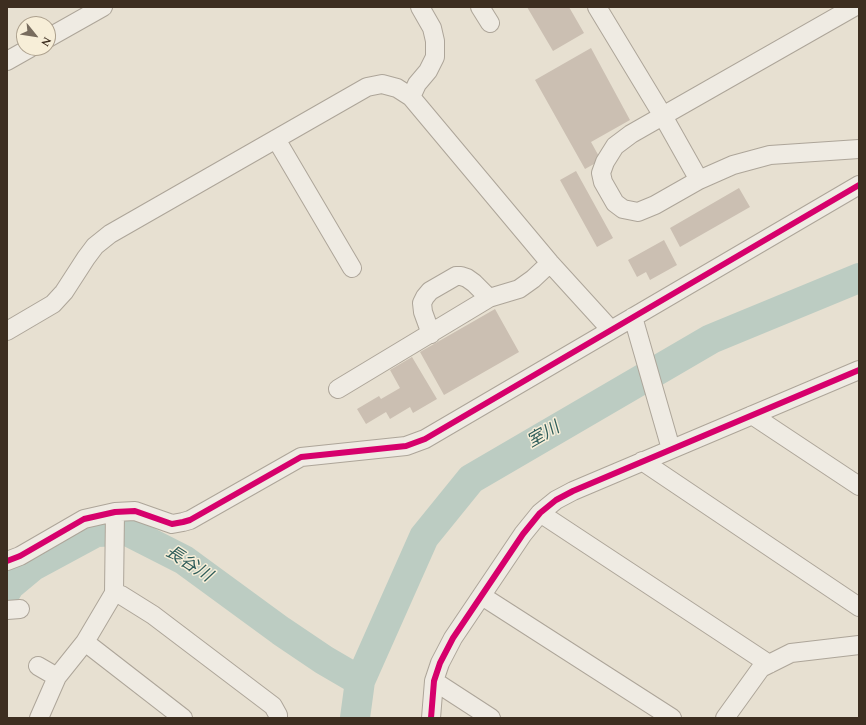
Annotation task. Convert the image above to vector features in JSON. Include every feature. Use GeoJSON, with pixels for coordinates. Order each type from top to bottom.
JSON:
{"type":"FeatureCollection","features":[{"type":"Feature","properties":{"kind":"street"},"geometry":{"type":"LineString","coordinates":[[56,33],[103,7]]}},
{"type":"Feature","properties":{"kind":"street"},"geometry":{"type":"LineString","coordinates":[[411,97],[416,84],[428,71],[434,57],[435,41],[432,28],[420,7]]}},
{"type":"Feature","properties":{"kind":"street"},"geometry":{"type":"LineString","coordinates":[[480,7],[490,23]]}},
{"type":"Feature","properties":{"kind":"street"},"geometry":{"type":"LineString","coordinates":[[597,7],[663,116],[699,180]]}},
{"type":"Feature","properties":{"kind":"street"},"geometry":{"type":"LineString","coordinates":[[854,7],[631,134],[615,146],[605,162],[601,173],[603,182],[615,203],[623,209],[638,212],[655,205],[699,180],[733,165],[770,156],[859,149]]}},
{"type":"Feature","properties":{"kind":"street"},"geometry":{"type":"LineString","coordinates":[[7,61],[16,56]]}},
{"type":"Feature","properties":{"kind":"street"},"geometry":{"type":"LineString","coordinates":[[7,331],[53,304],[64,292],[95,246],[110,234],[367,87],[382,84],[397,88],[411,97],[550,263],[611,330]]}},
{"type":"Feature","properties":{"kind":"street"},"geometry":{"type":"LineString","coordinates":[[276,139],[352,268]]}},
{"type":"Feature","properties":{"kind":"street"},"geometry":{"type":"LineString","coordinates":[[8,562],[84,519],[115,512],[135,511],[172,524],[183,522],[190,520],[301,457],[406,446],[425,439],[859,185]]}},
{"type":"Feature","properties":{"kind":"street"},"geometry":{"type":"LineString","coordinates":[[338,389],[489,298],[519,289],[533,279],[550,263]]}},
{"type":"Feature","properties":{"kind":"street"},"geometry":{"type":"LineString","coordinates":[[431,334],[423,312],[422,303],[430,291],[456,276],[461,276],[474,283],[489,298]]}},
{"type":"Feature","properties":{"kind":"street"},"geometry":{"type":"LineString","coordinates":[[633,317],[671,449]]}},
{"type":"Feature","properties":{"kind":"street"},"geometry":{"type":"LineString","coordinates":[[431,718],[434,681],[440,663],[453,638],[523,534],[540,513],[556,500],[642,461],[858,373]]}},
{"type":"Feature","properties":{"kind":"street"},"geometry":{"type":"LineString","coordinates":[[752,415],[859,486]]}},
{"type":"Feature","properties":{"kind":"street"},"geometry":{"type":"LineString","coordinates":[[642,461],[859,607]]}},
{"type":"Feature","properties":{"kind":"street"},"geometry":{"type":"LineString","coordinates":[[39,718],[57,677],[85,642],[114,593],[115,512]]}},
{"type":"Feature","properties":{"kind":"street"},"geometry":{"type":"LineString","coordinates":[[540,513],[769,664]]}},
{"type":"Feature","properties":{"kind":"street"},"geometry":{"type":"LineString","coordinates":[[114,593],[121,595],[153,615],[261,696],[274,706],[278,718]]}},
{"type":"Feature","properties":{"kind":"street"},"geometry":{"type":"LineString","coordinates":[[482,596],[672,718]]}},
{"type":"Feature","properties":{"kind":"street"},"geometry":{"type":"LineString","coordinates":[[85,642],[183,718]]}},
{"type":"Feature","properties":{"kind":"street"},"geometry":{"type":"LineString","coordinates":[[725,718],[761,668],[791,653],[859,645]]}},
{"type":"Feature","properties":{"kind":"street"},"geometry":{"type":"LineString","coordinates":[[38,666],[57,677]]}},
{"type":"Feature","properties":{"kind":"street"},"geometry":{"type":"LineString","coordinates":[[434,681],[491,718]]}},
{"type":"Feature","properties":{"kind":"building"},"geometry":{"type":"Polygon","coordinates":[[[527,7],[569,7],[584,33],[553,51],[527,7]]]}},
{"type":"Feature","properties":{"kind":"building"},"geometry":{"type":"Polygon","coordinates":[[[591,48],[630,120],[591,142],[601,160],[585,169],[535,80],[591,48]]]}},
{"type":"Feature","properties":{"kind":"building"},"geometry":{"type":"Polygon","coordinates":[[[576,171],[613,238],[597,247],[560,180],[576,171]]]}},
{"type":"Feature","properties":{"kind":"building"},"geometry":{"type":"Polygon","coordinates":[[[739,188],[750,207],[680,247],[670,228],[739,188]]]}},
{"type":"Feature","properties":{"kind":"building"},"geometry":{"type":"Polygon","coordinates":[[[664,240],[677,265],[650,280],[646,272],[637,277],[628,260],[664,240]]]}},
{"type":"Feature","properties":{"kind":"building"},"geometry":{"type":"Polygon","coordinates":[[[495,309],[519,352],[444,395],[420,352],[495,309]]]}},
{"type":"Feature","properties":{"kind":"building"},"geometry":{"type":"Polygon","coordinates":[[[412,357],[437,399],[413,413],[410,407],[390,419],[386,412],[366,424],[357,409],[379,396],[381,399],[400,388],[390,370],[412,357]]]}},
{"type":"Feature","properties":{"kind":"waterway","name":"室川"},"geometry":{"type":"LineString","coordinates":[[355,718],[360,681],[424,537],[471,479],[711,339],[859,278]]}},
{"type":"Feature","properties":{"kind":"waterway","name":"長谷川"},"geometry":{"type":"LineString","coordinates":[[7,590],[9,586],[33,566],[96,532],[127,531],[184,560],[281,631],[324,660],[360,681]]}},
{"type":"Feature","properties":{"kind":"cycle path"},"geometry":{"type":"LineString","coordinates":[[7,561],[20,556],[84,519],[115,512],[135,511],[172,524],[183,522],[190,520],[301,457],[406,446],[425,439],[859,185]]}},
{"type":"Feature","properties":{"kind":"cycle path"},"geometry":{"type":"LineString","coordinates":[[431,718],[434,681],[440,663],[453,638],[523,534],[540,513],[556,500],[573,491],[859,370]]}}]}
